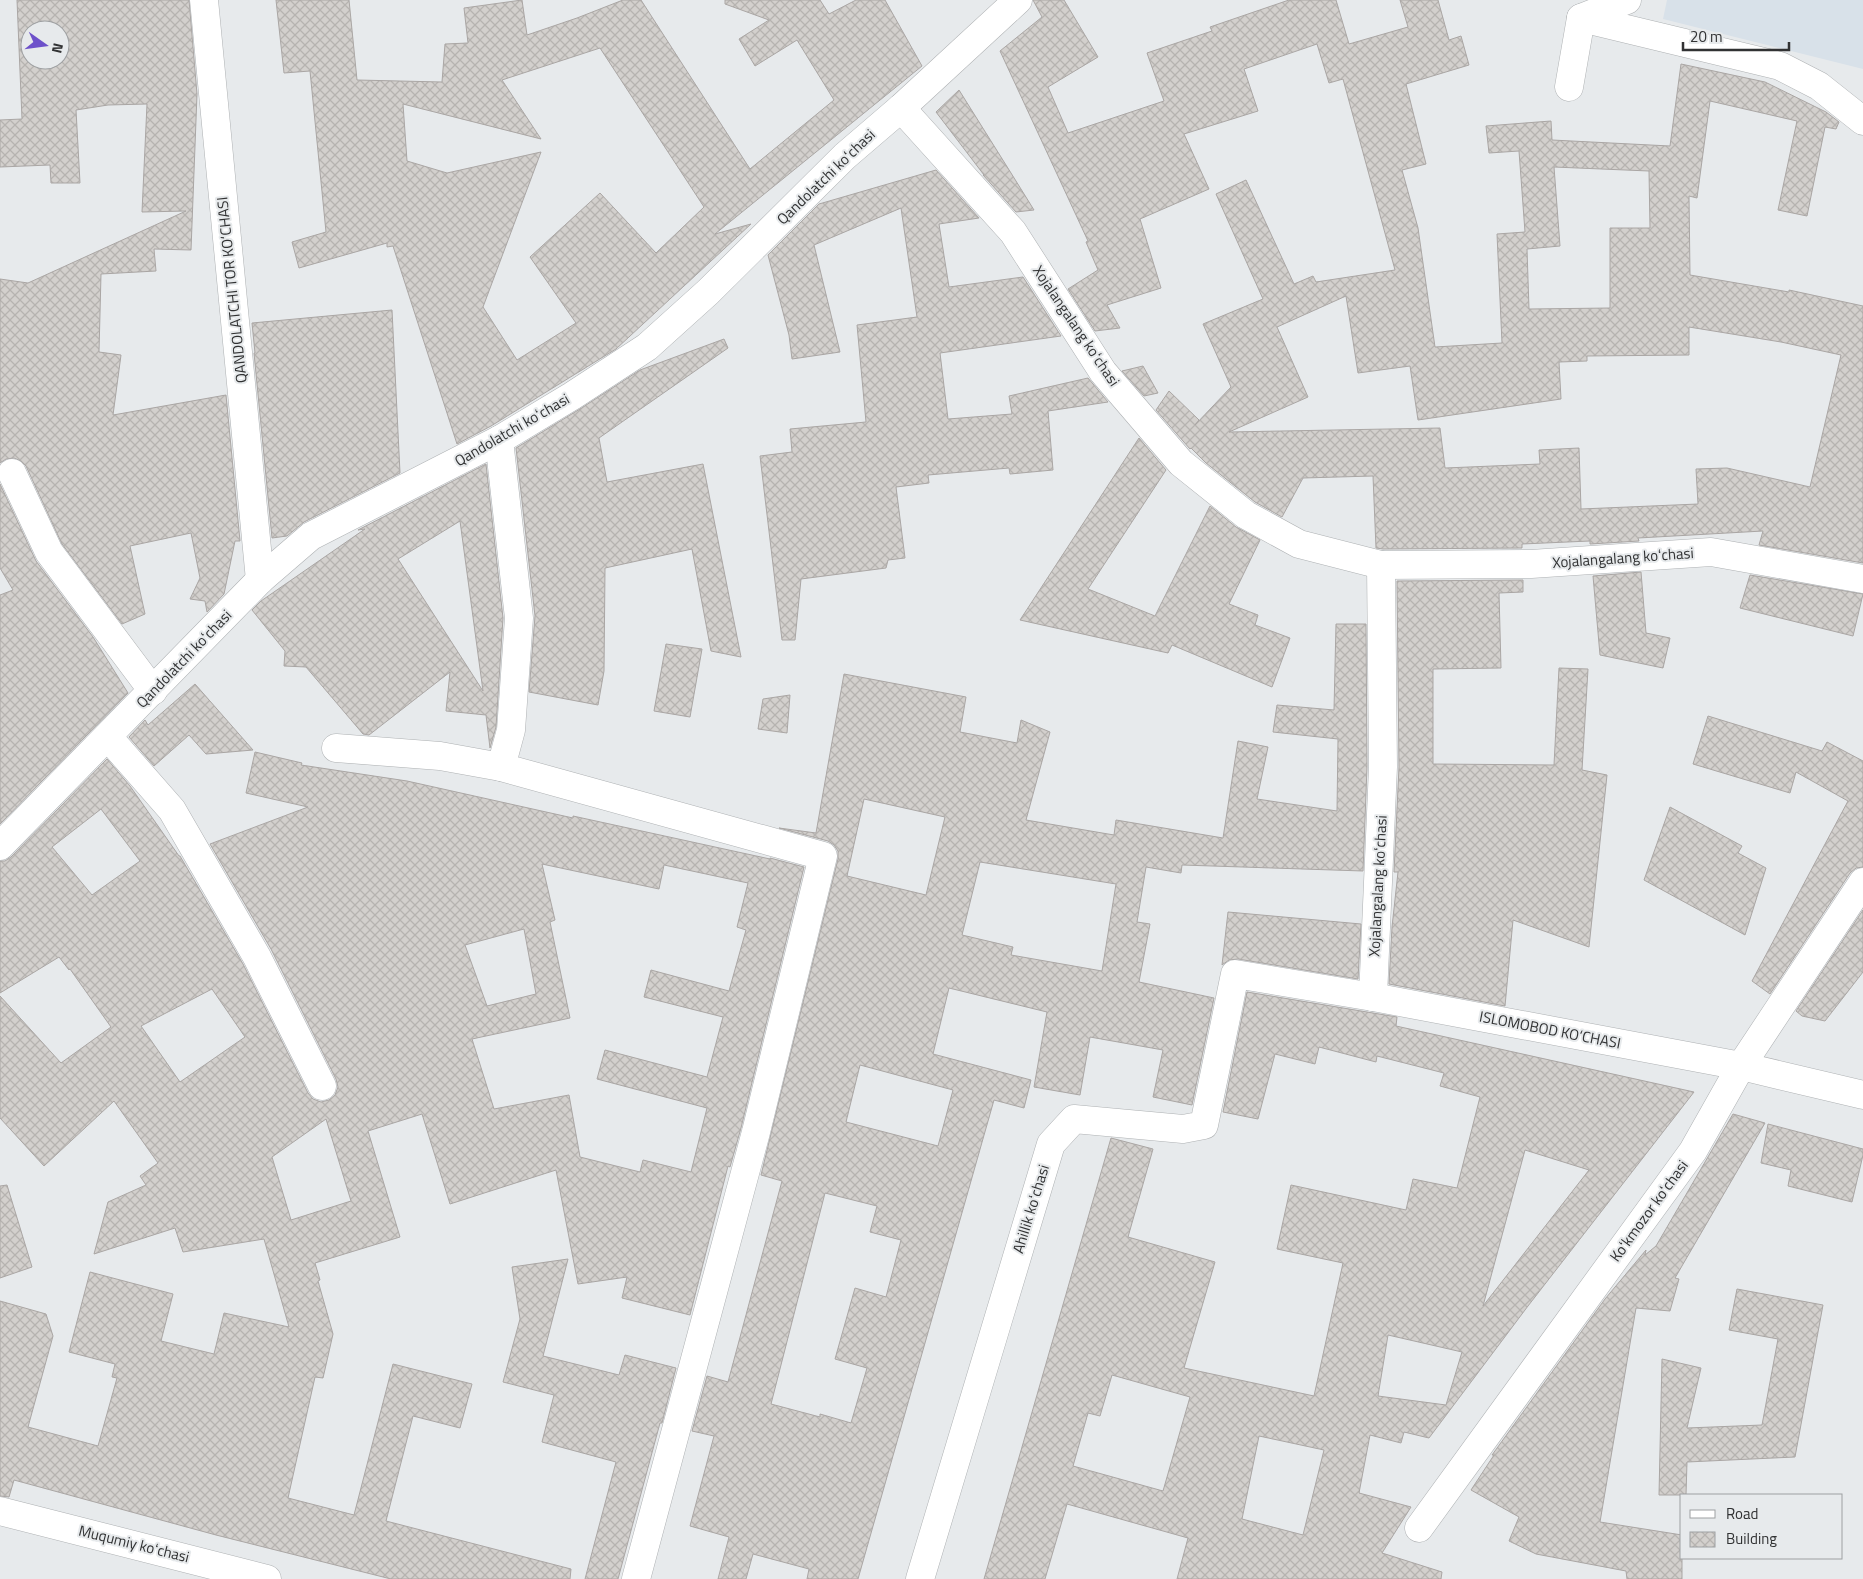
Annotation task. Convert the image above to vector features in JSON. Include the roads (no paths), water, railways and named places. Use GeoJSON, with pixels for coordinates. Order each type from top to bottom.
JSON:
{"type":"FeatureCollection","features":[{"type":"Feature","properties":{"kind":"street","name":"QANDOLATCHI TOR KO‘CHASI"},"geometry":{"type":"LineString","coordinates":[[204,0],[260,580]]}},
{"type":"Feature","properties":{"kind":"street","name":"Qandolatchi koʻchasi"},"geometry":{"type":"LineString","coordinates":[[0,846],[260,580],[311,536],[499,440],[648,347],[708,292],[845,156],[901,108],[1018,0]]}},
{"type":"Feature","properties":{"kind":"street"},"geometry":{"type":"LineString","coordinates":[[1581,18],[1627,0]]}},
{"type":"Feature","properties":{"kind":"street"},"geometry":{"type":"LineString","coordinates":[[1570,87],[1581,18]]}},
{"type":"Feature","properties":{"kind":"street"},"geometry":{"type":"LineString","coordinates":[[1581,18],[1780,66],[1819,86],[1863,121]]}},
{"type":"Feature","properties":{"kind":"street","name":"Xojalangalang koʻchasi"},"geometry":{"type":"LineString","coordinates":[[901,108],[1013,232],[1103,372],[1182,463],[1246,515],[1298,544],[1381,565],[1531,564],[1711,552],[1863,578]]}},
{"type":"Feature","properties":{"kind":"street"},"geometry":{"type":"LineString","coordinates":[[499,440],[519,618],[511,730],[501,767]]}},
{"type":"Feature","properties":{"kind":"street"},"geometry":{"type":"LineString","coordinates":[[12,473],[50,552],[153,691]]}},
{"type":"Feature","properties":{"kind":"street","name":"Xojalangalang koʻchasi"},"geometry":{"type":"LineString","coordinates":[[1373,997],[1384,767],[1381,565]]}},
{"type":"Feature","properties":{"kind":"street"},"geometry":{"type":"LineString","coordinates":[[108,737],[172,810],[257,956],[322,1086]]}},
{"type":"Feature","properties":{"kind":"street"},"geometry":{"type":"LineString","coordinates":[[336,748],[440,756],[501,767],[823,856],[756,1132],[636,1579]]}},
{"type":"Feature","properties":{"kind":"street","name":"Koʻkmozor koʻchasi"},"geometry":{"type":"LineString","coordinates":[[1419,1528],[1692,1151],[1741,1066],[1863,882]]}},
{"type":"Feature","properties":{"kind":"street","name":"ISLOMOBOD KO‘CHASI"},"geometry":{"type":"LineString","coordinates":[[1235,974],[1373,997],[1741,1066],[1863,1095]]}},
{"type":"Feature","properties":{"kind":"street","name":"Ahillik koʻchasi"},"geometry":{"type":"LineString","coordinates":[[920,1579],[1051,1144],[1074,1119],[1183,1129],[1204,1125],[1235,974]]}},
{"type":"Feature","properties":{"kind":"street","name":"Muqumiy koʻchasi"},"geometry":{"type":"LineString","coordinates":[[0,1511],[267,1579]]}}]}
